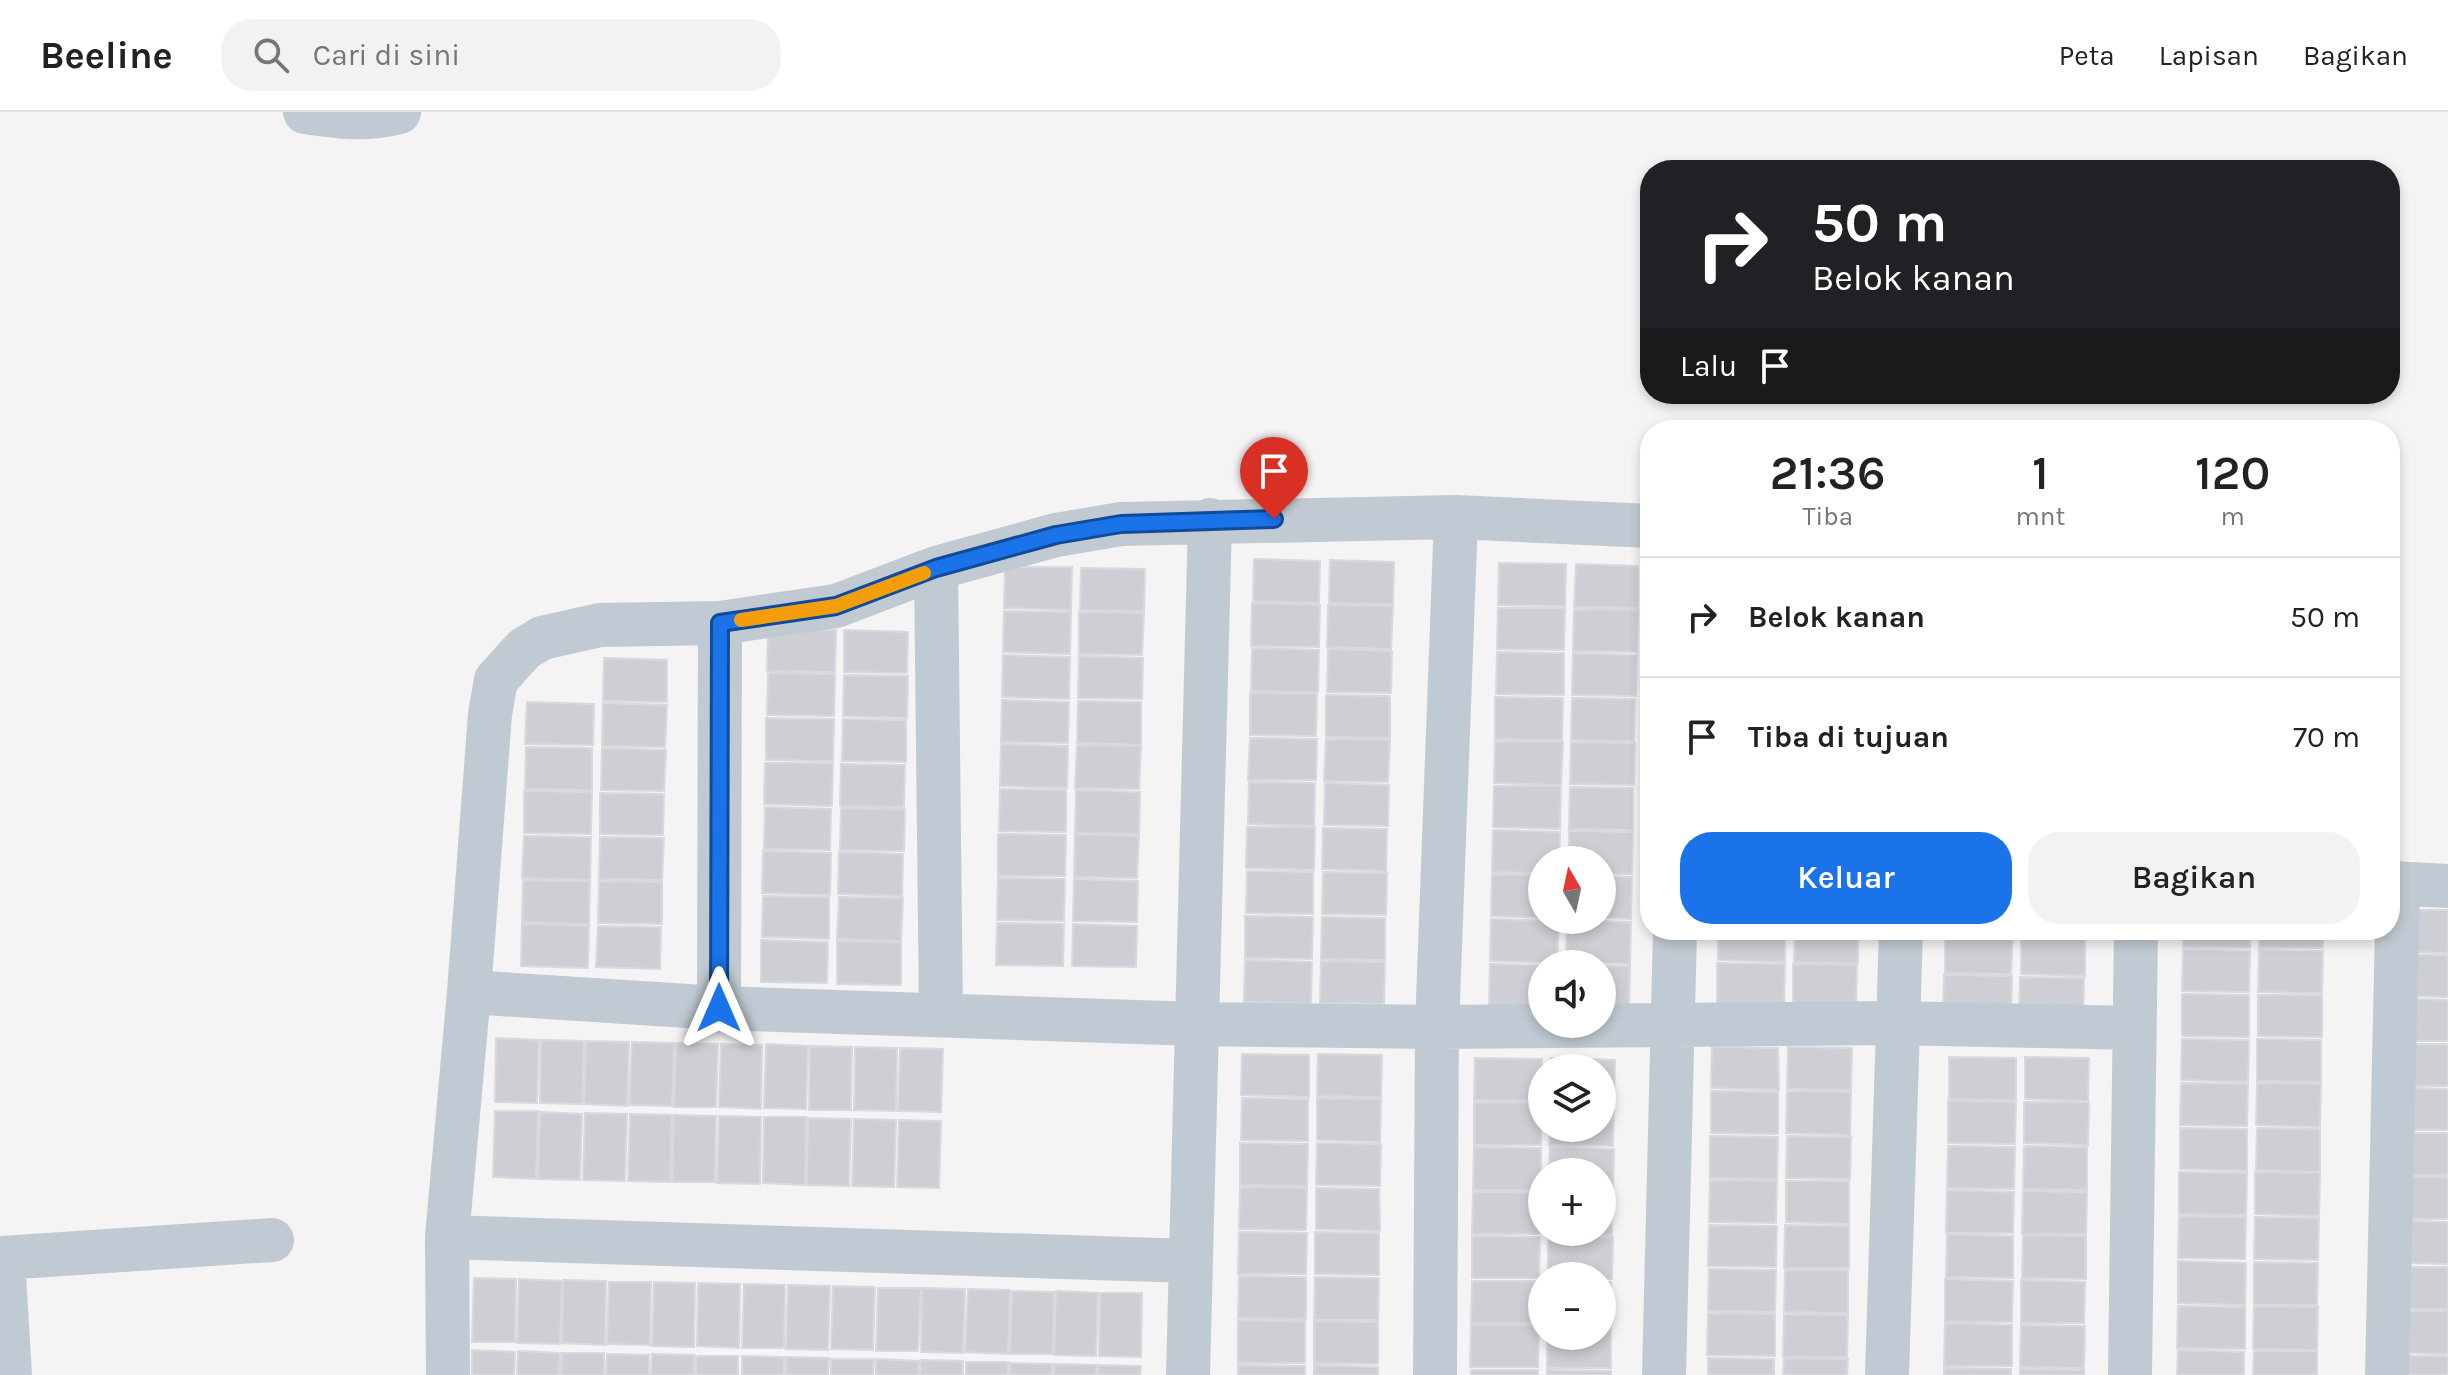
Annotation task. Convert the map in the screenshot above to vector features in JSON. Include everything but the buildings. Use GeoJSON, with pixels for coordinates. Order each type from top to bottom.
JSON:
{"type":"FeatureCollection","features":[{"type":"Feature","properties":{"kind":"street"},"geometry":{"type":"LineString","coordinates":[[305,112],[351,119],[377,118],[399,112]]}},
{"type":"Feature","properties":{"kind":"street"},"geometry":{"type":"LineString","coordinates":[[1435,1375],[1437,1027],[1456,517]]}},
{"type":"Feature","properties":{"kind":"street"},"geometry":{"type":"LineString","coordinates":[[448,1375],[447,1237],[490,714],[496,680],[524,649],[542,638],[600,625],[720,623],[836,606],[936,568],[1121,524],[1456,517],[1640,526]]}},
{"type":"Feature","properties":{"kind":"street"},"geometry":{"type":"LineString","coordinates":[[1188,1375],[1210,520]]}},
{"type":"Feature","properties":{"kind":"street"},"geometry":{"type":"LineString","coordinates":[[936,568],[941,1014]]}},
{"type":"Feature","properties":{"kind":"street"},"geometry":{"type":"LineString","coordinates":[[719,1008],[720,623]]}},
{"type":"Feature","properties":{"kind":"street"},"geometry":{"type":"LineString","coordinates":[[2400,883],[2448,886]]}},
{"type":"Feature","properties":{"kind":"street"},"geometry":{"type":"LineString","coordinates":[[1664,1375],[1675,940]]}},
{"type":"Feature","properties":{"kind":"street"},"geometry":{"type":"LineString","coordinates":[[1887,1375],[1900,940]]}},
{"type":"Feature","properties":{"kind":"street"},"geometry":{"type":"LineString","coordinates":[[2130,1375],[2136,940]]}},
{"type":"Feature","properties":{"kind":"street"},"geometry":{"type":"LineString","coordinates":[[2387,1375],[2393,940]]}},
{"type":"Feature","properties":{"kind":"street"},"geometry":{"type":"LineString","coordinates":[[469,992],[719,1008],[1196,1024],[1437,1027],[1896,1023],[2134,1028]]}},
{"type":"Feature","properties":{"kind":"street"},"geometry":{"type":"LineString","coordinates":[[447,1237],[1190,1261]]}},
{"type":"Feature","properties":{"kind":"street"},"geometry":{"type":"LineString","coordinates":[[10,1375],[3,1258],[272,1240]]}},
{"type":"Feature","properties":{"kind":"slow traffic"},"geometry":{"type":"LineString","coordinates":[[741,620],[836,606],[924,573]]}},
{"type":"Feature","properties":{"kind":"route"},"geometry":{"type":"LineString","coordinates":[[719,1008],[720,623],[836,606],[936,568],[1056,535],[1121,524],[1274,519]]}}]}
